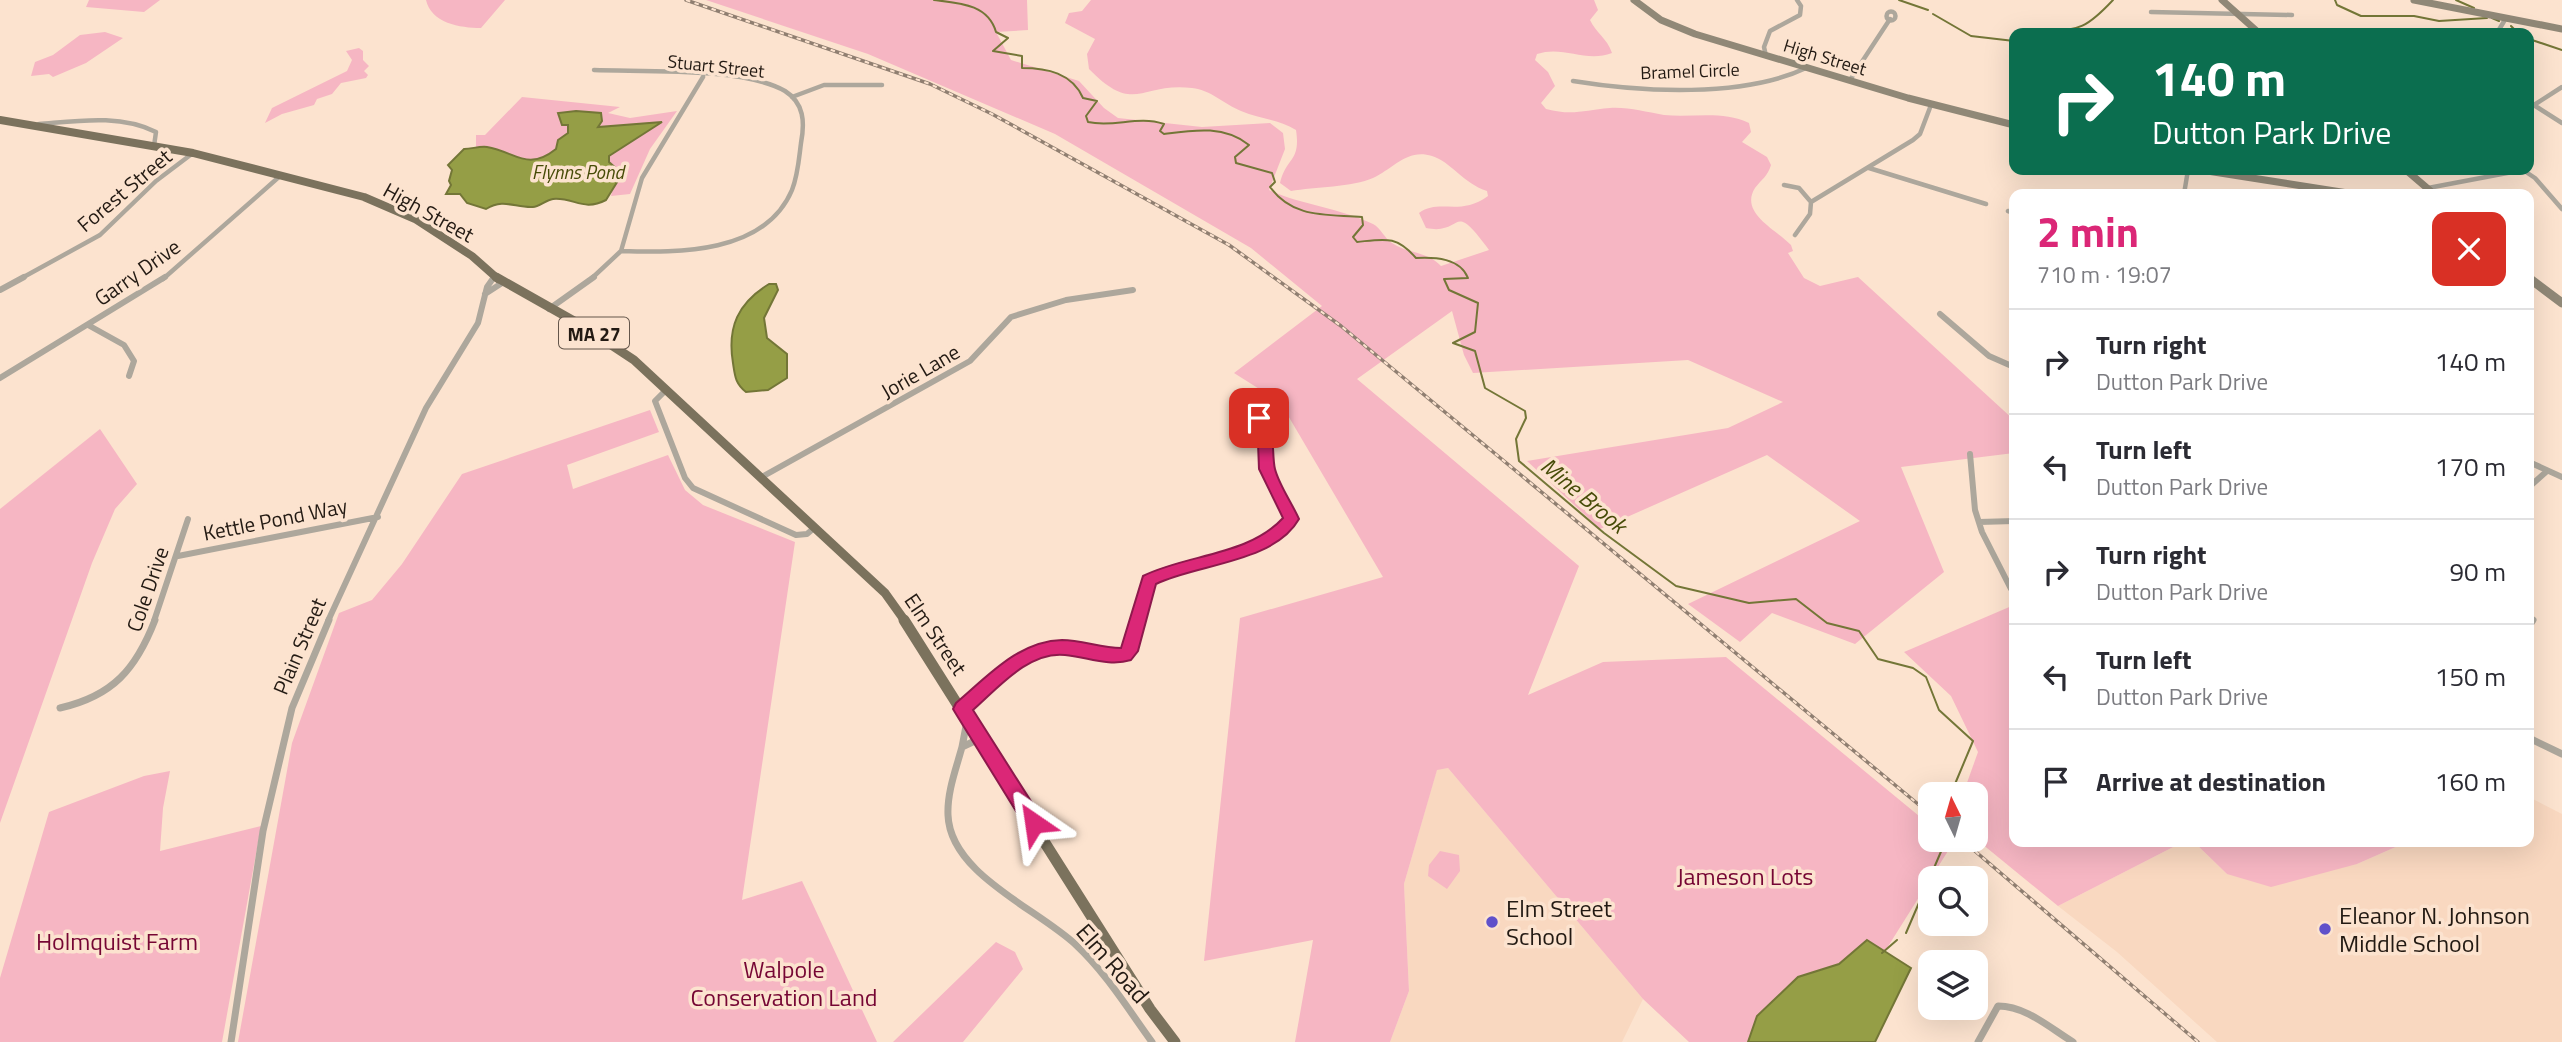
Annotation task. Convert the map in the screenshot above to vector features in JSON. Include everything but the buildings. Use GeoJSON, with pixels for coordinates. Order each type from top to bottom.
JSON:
{"type":"FeatureCollection","features":[{"type":"Feature","properties":{"kind":"main road","name":"High Street"},"geometry":{"type":"LineString","coordinates":[[0,120],[193,153],[359,195],[398,211],[445,237],[502,283],[618,348],[667,389],[799,514]]}},
{"type":"Feature","properties":{"kind":"main road","name":"Elm Street"},"geometry":{"type":"LineString","coordinates":[[799,514],[885,593],[965,713],[1150,1009],[1175,1042]]}},
{"type":"Feature","properties":{"kind":"street","name":"High Street"},"geometry":{"type":"LineString","coordinates":[[1634,0],[1661,20],[1682,29],[1931,104],[2009,124]]}},
{"type":"Feature","properties":{"kind":"street"},"geometry":{"type":"LineString","coordinates":[[1766,56],[1764,47],[1770,31],[1800,15],[1801,6],[1797,0]]}},
{"type":"Feature","properties":{"kind":"street"},"geometry":{"type":"LineString","coordinates":[[2222,0],[2253,28]]}},
{"type":"Feature","properties":{"kind":"street"},"geometry":{"type":"LineString","coordinates":[[2414,0],[2562,29]]}},
{"type":"Feature","properties":{"kind":"street"},"geometry":{"type":"LineString","coordinates":[[2151,12],[2292,15]]}},
{"type":"Feature","properties":{"kind":"street"},"geometry":{"type":"LineString","coordinates":[[2500,28],[2506,18]]}},
{"type":"Feature","properties":{"kind":"street"},"geometry":{"type":"LineString","coordinates":[[1850,80],[1889,19]]}},
{"type":"Feature","properties":{"kind":"street","name":"Bramel Circle"},"geometry":{"type":"LineString","coordinates":[[1573,81],[1611,87],[1706,88],[1769,80],[1807,68]]}},
{"type":"Feature","properties":{"kind":"street","name":"Stuart Street"},"geometry":{"type":"LineString","coordinates":[[594,70],[752,80],[777,88],[792,97]]}},
{"type":"Feature","properties":{"kind":"street"},"geometry":{"type":"LineString","coordinates":[[549,309],[601,272],[621,251],[642,178],[703,77]]}},
{"type":"Feature","properties":{"kind":"street"},"geometry":{"type":"LineString","coordinates":[[621,251],[681,254],[698,251],[727,243],[765,223],[790,194],[794,179],[805,117],[792,97],[806,88],[822,85],[882,85]]}},
{"type":"Feature","properties":{"kind":"street"},"geometry":{"type":"LineString","coordinates":[[2534,102],[2562,87]]}},
{"type":"Feature","properties":{"kind":"street"},"geometry":{"type":"LineString","coordinates":[[1811,202],[1920,134],[1931,104]]}},
{"type":"Feature","properties":{"kind":"street"},"geometry":{"type":"LineString","coordinates":[[2534,106],[2562,123]]}},
{"type":"Feature","properties":{"kind":"street"},"geometry":{"type":"LineString","coordinates":[[30,125],[83,122],[139,124],[156,132],[157,140],[154,146]]}},
{"type":"Feature","properties":{"kind":"street","name":"Forest Street"},"geometry":{"type":"LineString","coordinates":[[0,290],[91,241],[131,208],[158,178],[193,153]]}},
{"type":"Feature","properties":{"kind":"street"},"geometry":{"type":"LineString","coordinates":[[1868,168],[1986,204]]}},
{"type":"Feature","properties":{"kind":"street"},"geometry":{"type":"LineString","coordinates":[[2233,175],[2322,189]]}},
{"type":"Feature","properties":{"kind":"street"},"geometry":{"type":"LineString","coordinates":[[2412,175],[2429,189]]}},
{"type":"Feature","properties":{"kind":"street"},"geometry":{"type":"LineString","coordinates":[[2439,189],[2499,175]]}},
{"type":"Feature","properties":{"kind":"street"},"geometry":{"type":"LineString","coordinates":[[2531,175],[2562,209]]}},
{"type":"Feature","properties":{"kind":"street","name":"Garry Drive"},"geometry":{"type":"LineString","coordinates":[[0,378],[179,266],[280,176]]}},
{"type":"Feature","properties":{"kind":"street"},"geometry":{"type":"LineString","coordinates":[[1784,185],[1799,188],[1811,202],[1810,214],[1795,235]]}},
{"type":"Feature","properties":{"kind":"street","name":"Plain Street"},"geometry":{"type":"LineString","coordinates":[[231,1042],[263,831],[288,719],[335,605],[379,517],[426,408],[478,323],[484,309],[485,294],[494,277]]}},
{"type":"Feature","properties":{"kind":"street"},"geometry":{"type":"LineString","coordinates":[[2534,282],[2562,303]]}},
{"type":"Feature","properties":{"kind":"street"},"geometry":{"type":"LineString","coordinates":[[485,294],[502,283]]}},
{"type":"Feature","properties":{"kind":"street","name":"Jorie Lane"},"geometry":{"type":"LineString","coordinates":[[760,478],[970,361],[1011,317],[1066,300],[1133,290]]}},
{"type":"Feature","properties":{"kind":"street"},"geometry":{"type":"LineString","coordinates":[[1940,314],[1990,356],[2009,365]]}},
{"type":"Feature","properties":{"kind":"street"},"geometry":{"type":"LineString","coordinates":[[88,325],[130,351],[134,364],[129,376]]}},
{"type":"Feature","properties":{"kind":"street"},"geometry":{"type":"LineString","coordinates":[[667,389],[654,401],[685,478],[694,488],[796,535],[807,534],[814,527]]}},
{"type":"Feature","properties":{"kind":"street"},"geometry":{"type":"LineString","coordinates":[[965,713],[1009,668],[1034,652],[1063,647],[1105,655],[1125,655],[1129,651],[1149,580],[1164,573],[1238,553],[1286,526],[1292,519],[1267,469],[1259,418]]}},
{"type":"Feature","properties":{"kind":"street"},"geometry":{"type":"LineString","coordinates":[[1970,454],[1979,522],[2009,585]]}},
{"type":"Feature","properties":{"kind":"street"},"geometry":{"type":"LineString","coordinates":[[2534,464],[2562,477]]}},
{"type":"Feature","properties":{"kind":"street"},"geometry":{"type":"LineString","coordinates":[[2534,482],[2547,471]]}},
{"type":"Feature","properties":{"kind":"street","name":"Kettle Pond Way"},"geometry":{"type":"LineString","coordinates":[[178,556],[379,517]]}},
{"type":"Feature","properties":{"kind":"street","name":"Cole Drive"},"geometry":{"type":"LineString","coordinates":[[60,708],[79,705],[99,694],[137,660],[153,632],[188,519]]}},
{"type":"Feature","properties":{"kind":"street"},"geometry":{"type":"LineString","coordinates":[[1979,522],[2009,522]]}},
{"type":"Feature","properties":{"kind":"street","name":"Elm Road"},"geometry":{"type":"LineString","coordinates":[[965,713],[948,816],[952,836],[962,853],[985,876],[1049,921],[1077,946],[1152,1042]]}},
{"type":"Feature","properties":{"kind":"street"},"geometry":{"type":"LineString","coordinates":[[961,747],[980,739]]}},
{"type":"Feature","properties":{"kind":"street"},"geometry":{"type":"LineString","coordinates":[[2534,740],[2562,754]]}},
{"type":"Feature","properties":{"kind":"street"},"geometry":{"type":"LineString","coordinates":[[1978,1042],[1998,1006],[2011,1006],[2023,1011],[2073,1042]]}},
{"type":"Feature","properties":{"kind":"shaded area","name":"Elm Street School"},"geometry":{"type":"Polygon","coordinates":[[[1448,768],[1643,999],[1622,1042],[1390,1042],[1409,991],[1404,884],[1437,769],[1448,768]]]}},
{"type":"Feature","properties":{"kind":"shaded area","name":"Eleanor N. Johnson Middle School"},"geometry":{"type":"Polygon","coordinates":[[[2534,800],[2562,814],[2562,1042],[2217,1042],[2117,952],[2058,906],[2173,847],[2199,847],[2227,874],[2357,864],[2396,847],[2534,847],[2534,800]]]}},
{"type":"Feature","properties":{"kind":"green space"},"geometry":{"type":"Polygon","coordinates":[[[89,0],[160,0],[144,12],[86,7],[89,0]]]}},
{"type":"Feature","properties":{"kind":"green space"},"geometry":{"type":"Polygon","coordinates":[[[426,0],[505,0],[481,28],[447,23],[434,14],[426,0]]]}},
{"type":"Feature","properties":{"kind":"green space","name":"Jameson Lots"},"geometry":{"type":"Polygon","coordinates":[[[706,0],[1027,0],[1028,30],[996,32],[1011,60],[1079,81],[1104,108],[1118,118],[1202,127],[1270,123],[1283,133],[1285,149],[1269,190],[1373,224],[1392,243],[1430,258],[1441,266],[1489,250],[1468,225],[1458,222],[1438,229],[1426,228],[1419,213],[1435,207],[1459,207],[1478,202],[1488,196],[1487,191],[1471,183],[1439,159],[1423,154],[1408,157],[1365,181],[1291,191],[1280,183],[1295,154],[1296,130],[1241,111],[1199,89],[1175,87],[1138,94],[1117,91],[1089,69],[1087,54],[1095,39],[1065,23],[1069,13],[1082,11],[1091,0],[1594,0],[1598,10],[1590,20],[1612,53],[1602,56],[1556,51],[1537,54],[1535,60],[1548,72],[1555,86],[1541,103],[1546,109],[1571,112],[1624,108],[1675,116],[1728,117],[1749,123],[1751,132],[1742,142],[1767,157],[1771,165],[1755,188],[1751,197],[1752,205],[1762,220],[1791,245],[1793,251],[1788,253],[1804,278],[1820,286],[1858,277],[2009,415],[2009,454],[1901,467],[1944,572],[1855,644],[1772,613],[1740,642],[1688,604],[1860,521],[1767,455],[1600,529],[1527,461],[1728,428],[1783,402],[1688,360],[1473,373],[1464,355],[1452,311],[1357,379],[1579,566],[1528,695],[1603,662],[1726,657],[1918,815],[1918,852],[1947,852],[1939,866],[1918,866],[1918,899],[1828,1042],[1689,1042],[1643,999],[1448,768],[1437,770],[1404,884],[1409,991],[1390,1042],[1295,1042],[1313,940],[1204,961],[1240,618],[1383,577],[1280,402],[1234,373],[1322,306],[1251,248],[1055,134],[868,54],[706,0]]]}},
{"type":"Feature","properties":{"kind":"green space"},"geometry":{"type":"Polygon","coordinates":[[[105,32],[123,38],[86,63],[53,77],[49,74],[31,76],[35,62],[53,55],[80,35],[105,32]]]}},
{"type":"Feature","properties":{"kind":"green space"},"geometry":{"type":"Polygon","coordinates":[[[359,48],[363,51],[363,60],[369,66],[364,71],[368,75],[366,78],[341,83],[332,94],[317,99],[314,105],[282,114],[265,123],[272,108],[347,71],[352,60],[346,51],[359,48]]]}},
{"type":"Feature","properties":{"kind":"green space"},"geometry":{"type":"Polygon","coordinates":[[[522,97],[620,107],[608,113],[630,118],[677,111],[650,149],[630,194],[611,196],[618,170],[609,162],[609,156],[660,122],[598,127],[601,113],[586,112],[568,125],[568,134],[558,140],[556,149],[544,156],[525,159],[498,150],[476,147],[476,135],[485,135],[522,97]]]}},
{"type":"Feature","properties":{"kind":"green space"},"geometry":{"type":"Polygon","coordinates":[[[650,410],[659,432],[567,465],[573,489],[668,455],[685,490],[703,505],[795,542],[742,900],[802,881],[877,1042],[238,1042],[292,743],[339,613],[372,600],[402,564],[462,474],[650,410]]]}},
{"type":"Feature","properties":{"kind":"green space"},"geometry":{"type":"Polygon","coordinates":[[[100,429],[137,484],[115,509],[92,563],[0,823],[0,509],[100,429]]]}},
{"type":"Feature","properties":{"kind":"green space"},"geometry":{"type":"Polygon","coordinates":[[[2009,607],[2009,847],[2173,847],[2058,906],[1988,849],[1988,782],[1967,782],[1978,752],[1951,696],[1904,652],[2009,607]]]}},
{"type":"Feature","properties":{"kind":"green space","name":"Holmquist Farm"},"geometry":{"type":"Polygon","coordinates":[[[170,771],[163,808],[160,851],[261,826],[222,1042],[0,1042],[0,978],[49,812],[144,776],[170,771]]]}},
{"type":"Feature","properties":{"kind":"green space"},"geometry":{"type":"Polygon","coordinates":[[[2199,847],[2396,847],[2357,864],[2271,887],[2227,874],[2199,847]]]}},
{"type":"Feature","properties":{"kind":"green space"},"geometry":{"type":"Polygon","coordinates":[[[1440,851],[1459,855],[1460,871],[1447,889],[1428,876],[1429,865],[1440,851]]]}},
{"type":"Feature","properties":{"kind":"green space","name":"Walpole Conservation Land"},"geometry":{"type":"Polygon","coordinates":[[[996,942],[1015,952],[1023,969],[963,1042],[893,1042],[996,942]]]}},
{"type":"Feature","properties":{"kind":"water","name":"Flynns Pond"},"geometry":{"type":"Polygon","coordinates":[[[558,113],[601,113],[602,121],[598,127],[662,122],[609,156],[609,162],[618,170],[619,179],[606,200],[591,205],[553,199],[535,207],[498,204],[486,209],[467,203],[460,194],[446,194],[451,185],[449,181],[452,170],[448,165],[464,149],[487,147],[529,160],[546,156],[556,149],[558,140],[568,133],[568,125],[562,125],[558,113]]]}},
{"type":"Feature","properties":{"kind":"water"},"geometry":{"type":"Polygon","coordinates":[[[769,284],[776,284],[778,290],[764,318],[767,338],[787,354],[787,378],[768,390],[746,392],[734,372],[734,327],[749,299],[769,284]]]}},
{"type":"Feature","properties":{"kind":"water"},"geometry":{"type":"Polygon","coordinates":[[[1867,940],[1911,968],[1875,1042],[1748,1042],[1757,1016],[1798,977],[1839,964],[1867,940]]]}},
{"type":"Feature","properties":{"kind":"waterway","name":"Mine Brook"},"geometry":{"type":"LineString","coordinates":[[934,0],[962,4],[979,10],[992,23],[996,32],[1008,38],[993,51],[1022,56],[1022,68],[1041,69],[1058,74],[1072,83],[1083,98],[1097,101],[1086,116],[1088,122],[1107,124],[1145,121],[1164,124],[1160,131],[1164,134],[1197,130],[1229,134],[1249,145],[1235,157],[1236,163],[1272,173],[1275,182],[1270,187],[1289,205],[1323,215],[1362,217],[1363,225],[1353,237],[1357,242],[1390,240],[1402,245],[1416,258],[1446,260],[1459,266],[1468,278],[1444,279],[1449,290],[1478,303],[1475,332],[1453,343],[1475,351],[1485,388],[1525,411],[1526,418],[1516,439],[1519,461],[1604,533],[1676,586],[1749,603],[1796,599],[1827,623],[1859,631],[1878,659],[1913,668],[1926,677],[1939,710],[1973,741],[1956,782]]}},
{"type":"Feature","properties":{"kind":"waterway"},"geometry":{"type":"LineString","coordinates":[[1899,0],[1928,10]]}},
{"type":"Feature","properties":{"kind":"waterway"},"geometry":{"type":"LineString","coordinates":[[2076,28],[2095,18],[2113,0]]}},
{"type":"Feature","properties":{"kind":"waterway"},"geometry":{"type":"LineString","coordinates":[[2335,0],[2337,5],[2361,16],[2414,16],[2439,21],[2487,18]]}},
{"type":"Feature","properties":{"kind":"waterway"},"geometry":{"type":"LineString","coordinates":[[2456,0],[2474,8]]}},
{"type":"Feature","properties":{"kind":"waterway"},"geometry":{"type":"LineString","coordinates":[[1933,14],[1971,36],[2009,40]]}},
{"type":"Feature","properties":{"kind":"waterway"},"geometry":{"type":"LineString","coordinates":[[2492,18],[2499,21]]}},
{"type":"Feature","properties":{"kind":"waterway"},"geometry":{"type":"LineString","coordinates":[[2534,41],[2562,50]]}},
{"type":"Feature","properties":{"kind":"waterway","name":"Mine Brook"},"geometry":{"type":"LineString","coordinates":[[1906,933],[1941,852]]}},
{"type":"Feature","properties":{"kind":"waterway","name":"Mine Brook"},"geometry":{"type":"LineString","coordinates":[[1882,953],[1897,940]]}},
{"type":"Feature","properties":{"kind":"railway"},"geometry":{"type":"LineString","coordinates":[[686,0],[930,84],[992,114],[1229,245],[1341,326],[1918,804]]}},
{"type":"Feature","properties":{"kind":"railway"},"geometry":{"type":"LineString","coordinates":[[1976,852],[2198,1042]]}},
{"type":"Feature","properties":{"kind":"place","name":"Elm Street School"},"geometry":{"type":"Point","coordinates":[1492,922]}},
{"type":"Feature","properties":{"kind":"place","name":"Eleanor N. Johnson Middle School"},"geometry":{"type":"Point","coordinates":[2325,929]}},
{"type":"Feature","properties":{"kind":"route"},"geometry":{"type":"LineString","coordinates":[[1034,823],[962,709],[1009,668],[1034,652],[1063,647],[1105,655],[1125,655],[1129,651],[1149,580],[1164,573],[1238,553],[1286,526],[1292,519],[1267,469],[1259,418]]}}]}
